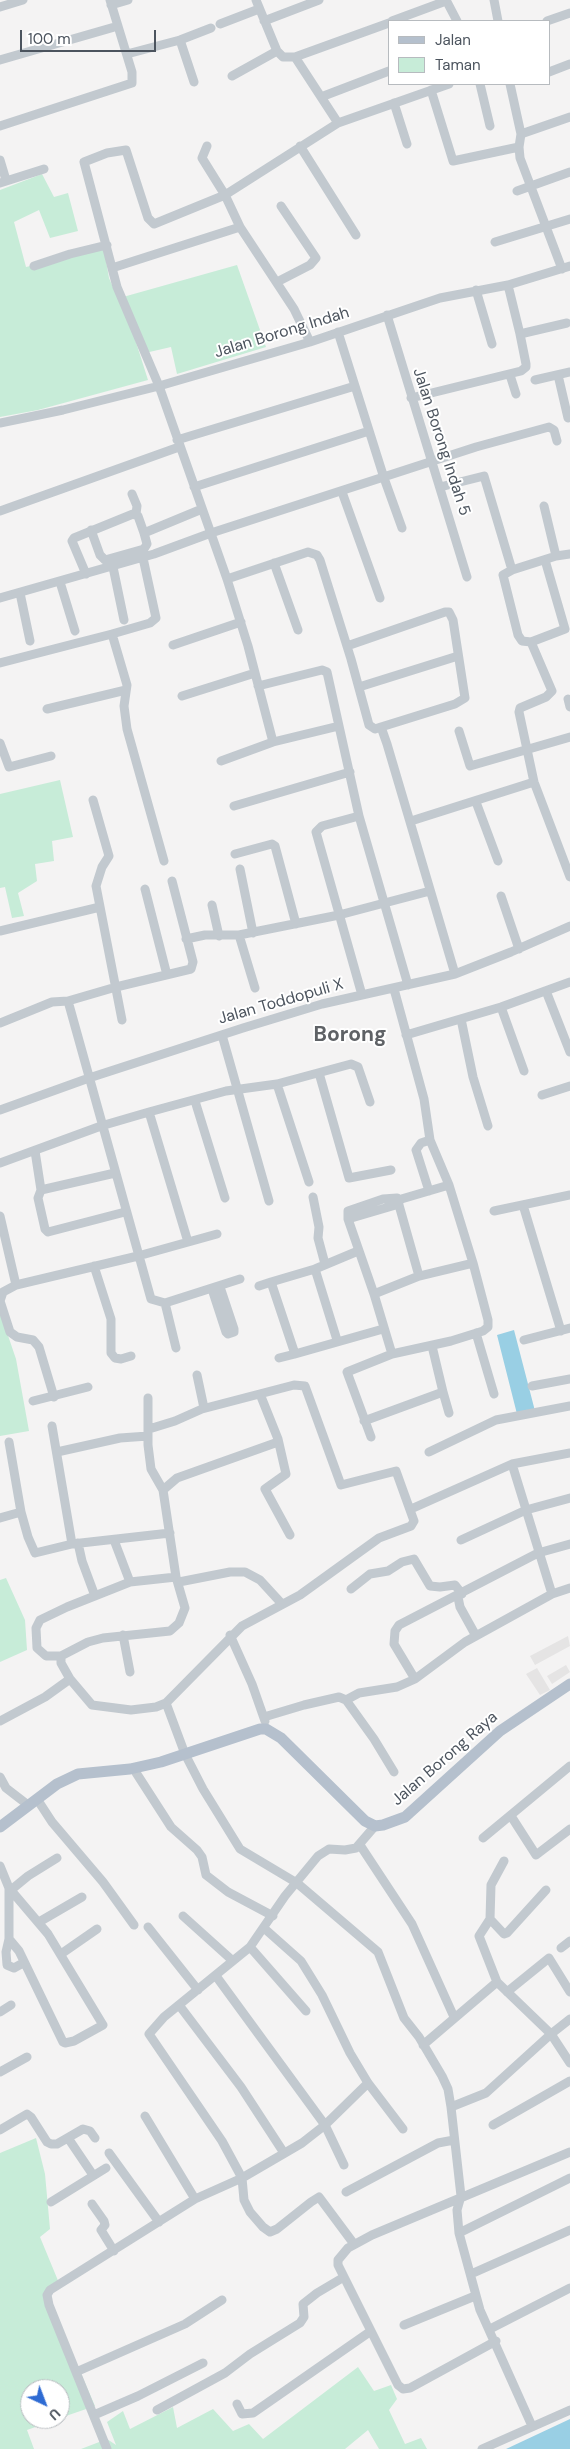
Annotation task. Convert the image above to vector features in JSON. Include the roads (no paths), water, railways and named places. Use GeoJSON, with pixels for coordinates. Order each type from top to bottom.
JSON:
{"type":"FeatureCollection","features":[{"type":"Feature","properties":{"kind":"main road","name":"Jalan Borong Raya"},"geometry":{"type":"LineString","coordinates":[[375,1826],[392,1823],[405,1816],[500,1731],[570,1684]]}},
{"type":"Feature","properties":{"kind":"main road"},"geometry":{"type":"LineString","coordinates":[[0,1827],[57,1784],[78,1774],[133,1768],[185,1754],[247,1732],[266,1729],[281,1738],[360,1818],[375,1826]]}},
{"type":"Feature","properties":{"kind":"street"},"geometry":{"type":"LineString","coordinates":[[0,7],[23,0]]}},
{"type":"Feature","properties":{"kind":"street"},"geometry":{"type":"LineString","coordinates":[[0,126],[129,85],[133,76],[110,2],[128,0]]}},
{"type":"Feature","properties":{"kind":"street"},"geometry":{"type":"LineString","coordinates":[[264,21],[319,0]]}},
{"type":"Feature","properties":{"kind":"street"},"geometry":{"type":"LineString","coordinates":[[395,20],[446,0],[456,20]]}},
{"type":"Feature","properties":{"kind":"street"},"geometry":{"type":"LineString","coordinates":[[494,0],[498,20]]}},
{"type":"Feature","properties":{"kind":"street"},"geometry":{"type":"LineString","coordinates":[[220,24],[257,4],[277,51],[283,57],[296,56],[388,23]]}},
{"type":"Feature","properties":{"kind":"street"},"geometry":{"type":"LineString","coordinates":[[550,20],[570,13]]}},
{"type":"Feature","properties":{"kind":"street"},"geometry":{"type":"LineString","coordinates":[[0,60],[118,26]]}},
{"type":"Feature","properties":{"kind":"street"},"geometry":{"type":"LineString","coordinates":[[127,54],[180,40],[211,28]]}},
{"type":"Feature","properties":{"kind":"street"},"geometry":{"type":"LineString","coordinates":[[180,40],[194,82]]}},
{"type":"Feature","properties":{"kind":"street"},"geometry":{"type":"LineString","coordinates":[[232,76],[277,51]]}},
{"type":"Feature","properties":{"kind":"street"},"geometry":{"type":"LineString","coordinates":[[296,56],[338,123]]}},
{"type":"Feature","properties":{"kind":"street"},"geometry":{"type":"LineString","coordinates":[[550,72],[570,64]]}},
{"type":"Feature","properties":{"kind":"street"},"geometry":{"type":"LineString","coordinates":[[321,97],[388,71]]}},
{"type":"Feature","properties":{"kind":"street"},"geometry":{"type":"LineString","coordinates":[[272,742],[241,622],[227,579],[159,386],[117,287],[84,166],[86,160],[123,149],[126,150],[148,218],[154,224],[225,195],[338,123],[446,85]]}},
{"type":"Feature","properties":{"kind":"street"},"geometry":{"type":"LineString","coordinates":[[480,85],[490,126]]}},
{"type":"Feature","properties":{"kind":"street"},"geometry":{"type":"LineString","coordinates":[[512,85],[521,134],[520,158],[546,227],[566,268]]}},
{"type":"Feature","properties":{"kind":"street"},"geometry":{"type":"LineString","coordinates":[[431,90],[452,161],[519,147]]}},
{"type":"Feature","properties":{"kind":"street"},"geometry":{"type":"LineString","coordinates":[[394,103],[407,144]]}},
{"type":"Feature","properties":{"kind":"street"},"geometry":{"type":"LineString","coordinates":[[521,134],[570,117]]}},
{"type":"Feature","properties":{"kind":"street"},"geometry":{"type":"LineString","coordinates":[[208,146],[202,158],[225,195],[240,227],[278,282],[302,322],[310,342]]}},
{"type":"Feature","properties":{"kind":"street"},"geometry":{"type":"LineString","coordinates":[[300,146],[356,235]]}},
{"type":"Feature","properties":{"kind":"street"},"geometry":{"type":"LineString","coordinates":[[0,160],[3,181],[44,169]]}},
{"type":"Feature","properties":{"kind":"street"},"geometry":{"type":"LineString","coordinates":[[517,191],[570,172]]}},
{"type":"Feature","properties":{"kind":"street"},"geometry":{"type":"LineString","coordinates":[[278,282],[310,265],[316,258],[281,206]]}},
{"type":"Feature","properties":{"kind":"street"},"geometry":{"type":"LineString","coordinates":[[495,242],[570,219]]}},
{"type":"Feature","properties":{"kind":"street"},"geometry":{"type":"LineString","coordinates":[[112,268],[240,227]]}},
{"type":"Feature","properties":{"kind":"street"},"geometry":{"type":"LineString","coordinates":[[34,266],[70,254],[107,245]]}},
{"type":"Feature","properties":{"kind":"street","name":"Jalan Borong Indah"},"geometry":{"type":"LineString","coordinates":[[0,423],[159,386],[310,342],[440,298],[476,290],[508,286],[566,268]]}},
{"type":"Feature","properties":{"kind":"street"},"geometry":{"type":"LineString","coordinates":[[411,398],[510,375],[526,367],[508,286]]}},
{"type":"Feature","properties":{"kind":"street"},"geometry":{"type":"LineString","coordinates":[[476,290],[492,344]]}},
{"type":"Feature","properties":{"kind":"street","name":"Jalan Borong Indah 5"},"geometry":{"type":"LineString","coordinates":[[387,315],[467,577]]}},
{"type":"Feature","properties":{"kind":"street"},"geometry":{"type":"LineString","coordinates":[[520,334],[567,323]]}},
{"type":"Feature","properties":{"kind":"street"},"geometry":{"type":"LineString","coordinates":[[338,332],[384,478],[402,528]]}},
{"type":"Feature","properties":{"kind":"street"},"geometry":{"type":"LineString","coordinates":[[535,380],[570,372]]}},
{"type":"Feature","properties":{"kind":"street"},"geometry":{"type":"LineString","coordinates":[[510,375],[516,394]]}},
{"type":"Feature","properties":{"kind":"street"},"geometry":{"type":"LineString","coordinates":[[558,375],[568,418]]}},
{"type":"Feature","properties":{"kind":"street"},"geometry":{"type":"LineString","coordinates":[[0,511],[178,444],[355,386]]}},
{"type":"Feature","properties":{"kind":"street"},"geometry":{"type":"LineString","coordinates":[[0,598],[143,558],[211,533],[384,478],[431,460],[548,427],[554,430],[557,441]]}},
{"type":"Feature","properties":{"kind":"street"},"geometry":{"type":"LineString","coordinates":[[194,487],[369,431]]}},
{"type":"Feature","properties":{"kind":"street"},"geometry":{"type":"LineString","coordinates":[[440,487],[484,476],[512,570]]}},
{"type":"Feature","properties":{"kind":"street"},"geometry":{"type":"LineString","coordinates":[[342,492],[380,598]]}},
{"type":"Feature","properties":{"kind":"street"},"geometry":{"type":"LineString","coordinates":[[91,530],[100,555],[105,560],[144,549],[147,544],[136,514],[137,506],[132,494]]}},
{"type":"Feature","properties":{"kind":"street"},"geometry":{"type":"LineString","coordinates":[[544,506],[556,556]]}},
{"type":"Feature","properties":{"kind":"street"},"geometry":{"type":"LineString","coordinates":[[144,532],[202,509]]}},
{"type":"Feature","properties":{"kind":"street"},"geometry":{"type":"LineString","coordinates":[[86,574],[72,541],[74,538],[136,514]]}},
{"type":"Feature","properties":{"kind":"street"},"geometry":{"type":"LineString","coordinates":[[227,579],[308,552],[316,555],[324,570],[369,725],[376,729],[464,700],[465,693],[453,620],[449,612],[347,646]]}},
{"type":"Feature","properties":{"kind":"street"},"geometry":{"type":"LineString","coordinates":[[545,560],[565,629],[531,642],[522,641],[518,635],[503,575],[512,570],[556,556],[570,554]]}},
{"type":"Feature","properties":{"kind":"street"},"geometry":{"type":"LineString","coordinates":[[0,663],[150,623],[156,618],[143,558]]}},
{"type":"Feature","properties":{"kind":"street"},"geometry":{"type":"LineString","coordinates":[[274,563],[298,630]]}},
{"type":"Feature","properties":{"kind":"street"},"geometry":{"type":"LineString","coordinates":[[113,567],[124,620]]}},
{"type":"Feature","properties":{"kind":"street"},"geometry":{"type":"LineString","coordinates":[[60,582],[74,631]]}},
{"type":"Feature","properties":{"kind":"street"},"geometry":{"type":"LineString","coordinates":[[20,593],[30,641]]}},
{"type":"Feature","properties":{"kind":"street"},"geometry":{"type":"LineString","coordinates":[[173,645],[241,622]]}},
{"type":"Feature","properties":{"kind":"street"},"geometry":{"type":"LineString","coordinates":[[112,634],[126,678],[124,714],[127,729],[164,861]]}},
{"type":"Feature","properties":{"kind":"street"},"geometry":{"type":"LineString","coordinates":[[531,642],[552,691],[546,697],[519,709],[534,782],[568,866],[570,877]]}},
{"type":"Feature","properties":{"kind":"street"},"geometry":{"type":"LineString","coordinates":[[359,687],[458,656]]}},
{"type":"Feature","properties":{"kind":"street"},"geometry":{"type":"LineString","coordinates":[[258,686],[325,670],[359,816],[408,985]]}},
{"type":"Feature","properties":{"kind":"street"},"geometry":{"type":"LineString","coordinates":[[182,696],[255,673]]}},
{"type":"Feature","properties":{"kind":"street"},"geometry":{"type":"LineString","coordinates":[[47,709],[126,690]]}},
{"type":"Feature","properties":{"kind":"street"},"geometry":{"type":"LineString","coordinates":[[221,761],[272,742],[339,726]]}},
{"type":"Feature","properties":{"kind":"street"},"geometry":{"type":"LineString","coordinates":[[381,727],[411,821],[455,974]]}},
{"type":"Feature","properties":{"kind":"street"},"geometry":{"type":"LineString","coordinates":[[459,731],[470,766],[570,737]]}},
{"type":"Feature","properties":{"kind":"street"},"geometry":{"type":"LineString","coordinates":[[0,743],[8,767],[51,756]]}},
{"type":"Feature","properties":{"kind":"street"},"geometry":{"type":"LineString","coordinates":[[234,806],[350,772]]}},
{"type":"Feature","properties":{"kind":"street"},"geometry":{"type":"LineString","coordinates":[[411,821],[476,802],[534,782]]}},
{"type":"Feature","properties":{"kind":"street"},"geometry":{"type":"LineString","coordinates":[[93,800],[109,856],[102,867],[96,886],[122,1020]]}},
{"type":"Feature","properties":{"kind":"street"},"geometry":{"type":"LineString","coordinates":[[476,802],[498,861]]}},
{"type":"Feature","properties":{"kind":"street"},"geometry":{"type":"LineString","coordinates":[[359,816],[322,826],[316,832],[362,995]]}},
{"type":"Feature","properties":{"kind":"street"},"geometry":{"type":"LineString","coordinates":[[235,854],[272,844],[275,846],[296,924]]}},
{"type":"Feature","properties":{"kind":"street"},"geometry":{"type":"LineString","coordinates":[[240,869],[253,933]]}},
{"type":"Feature","properties":{"kind":"street"},"geometry":{"type":"LineString","coordinates":[[0,1023],[52,1002],[68,1001],[167,975],[193,966],[172,881]]}},
{"type":"Feature","properties":{"kind":"street"},"geometry":{"type":"LineString","coordinates":[[146,889],[167,975]]}},
{"type":"Feature","properties":{"kind":"street"},"geometry":{"type":"LineString","coordinates":[[186,939],[205,935],[219,936],[253,933],[339,915],[430,891]]}},
{"type":"Feature","properties":{"kind":"street"},"geometry":{"type":"LineString","coordinates":[[501,896],[519,949]]}},
{"type":"Feature","properties":{"kind":"street"},"geometry":{"type":"LineString","coordinates":[[212,905],[219,936]]}},
{"type":"Feature","properties":{"kind":"street"},"geometry":{"type":"LineString","coordinates":[[0,931],[100,907]]}},
{"type":"Feature","properties":{"kind":"street","name":"Jalan Toddopuli X"},"geometry":{"type":"LineString","coordinates":[[0,1110],[89,1078],[322,1004],[455,974],[519,949],[570,926]]}},
{"type":"Feature","properties":{"kind":"street"},"geometry":{"type":"LineString","coordinates":[[239,935],[255,988]]}},
{"type":"Feature","properties":{"kind":"street"},"geometry":{"type":"LineString","coordinates":[[406,1035],[501,1007],[570,982]]}},
{"type":"Feature","properties":{"kind":"street"},"geometry":{"type":"LineString","coordinates":[[371,1437],[347,1372],[392,1354],[432,1346],[476,1333],[488,1327],[488,1320],[473,1263],[449,1185],[430,1140],[424,1099],[394,989]]}},
{"type":"Feature","properties":{"kind":"street"},"geometry":{"type":"LineString","coordinates":[[546,991],[570,1052]]}},
{"type":"Feature","properties":{"kind":"street"},"geometry":{"type":"LineString","coordinates":[[68,1001],[101,1126],[151,1299],[165,1303],[216,1288],[240,1278]]}},
{"type":"Feature","properties":{"kind":"street"},"geometry":{"type":"LineString","coordinates":[[501,1007],[524,1071]]}},
{"type":"Feature","properties":{"kind":"street"},"geometry":{"type":"LineString","coordinates":[[461,1019],[473,1077],[488,1126]]}},
{"type":"Feature","properties":{"kind":"street"},"geometry":{"type":"LineString","coordinates":[[222,1035],[236,1091],[269,1201]]}},
{"type":"Feature","properties":{"kind":"street"},"geometry":{"type":"LineString","coordinates":[[0,1163],[101,1126],[149,1112],[226,1091],[276,1084],[354,1064],[370,1102]]}},
{"type":"Feature","properties":{"kind":"street"},"geometry":{"type":"LineString","coordinates":[[319,1073],[349,1178],[391,1170]]}},
{"type":"Feature","properties":{"kind":"street"},"geometry":{"type":"LineString","coordinates":[[276,1084],[309,1182]]}},
{"type":"Feature","properties":{"kind":"street"},"geometry":{"type":"LineString","coordinates":[[542,1095],[570,1086]]}},
{"type":"Feature","properties":{"kind":"street"},"geometry":{"type":"LineString","coordinates":[[195,1101],[225,1198]]}},
{"type":"Feature","properties":{"kind":"street"},"geometry":{"type":"LineString","coordinates":[[149,1112],[188,1242]]}},
{"type":"Feature","properties":{"kind":"street"},"geometry":{"type":"LineString","coordinates":[[428,1191],[416,1150],[421,1143],[430,1140]]}},
{"type":"Feature","properties":{"kind":"street"},"geometry":{"type":"LineString","coordinates":[[35,1150],[41,1190],[38,1198],[45,1229],[48,1232],[126,1212]]}},
{"type":"Feature","properties":{"kind":"street"},"geometry":{"type":"LineString","coordinates":[[41,1190],[115,1173]]}},
{"type":"Feature","properties":{"kind":"street"},"geometry":{"type":"LineString","coordinates":[[399,1202],[449,1185]]}},
{"type":"Feature","properties":{"kind":"street"},"geometry":{"type":"LineString","coordinates":[[494,1211],[570,1195]]}},
{"type":"Feature","properties":{"kind":"street"},"geometry":{"type":"LineString","coordinates":[[313,1197],[319,1227],[318,1238],[325,1264]]}},
{"type":"Feature","properties":{"kind":"street"},"geometry":{"type":"LineString","coordinates":[[392,1354],[346,1213],[350,1210],[395,1197],[399,1202],[419,1276]]}},
{"type":"Feature","properties":{"kind":"street"},"geometry":{"type":"LineString","coordinates":[[523,1205],[565,1330],[524,1340]]}},
{"type":"Feature","properties":{"kind":"street"},"geometry":{"type":"LineString","coordinates":[[0,1216],[16,1285]]}},
{"type":"Feature","properties":{"kind":"street"},"geometry":{"type":"LineString","coordinates":[[54,1397],[39,1347],[33,1340],[17,1337],[10,1332],[0,1301],[3,1292],[16,1285],[138,1256],[217,1234]]}},
{"type":"Feature","properties":{"kind":"street"},"geometry":{"type":"LineString","coordinates":[[259,1286],[315,1268],[358,1251]]}},
{"type":"Feature","properties":{"kind":"street"},"geometry":{"type":"LineString","coordinates":[[374,1294],[419,1276],[473,1263]]}},
{"type":"Feature","properties":{"kind":"street"},"geometry":{"type":"LineString","coordinates":[[94,1266],[111,1319],[111,1353],[115,1358],[121,1359],[130,1356]]}},
{"type":"Feature","properties":{"kind":"street"},"geometry":{"type":"LineString","coordinates":[[315,1268],[337,1340]]}},
{"type":"Feature","properties":{"kind":"street"},"geometry":{"type":"LineString","coordinates":[[272,1282],[295,1354]]}},
{"type":"Feature","properties":{"kind":"street"},"geometry":{"type":"LineString","coordinates":[[165,1303],[176,1348]]}},
{"type":"Feature","properties":{"kind":"street"},"geometry":{"type":"LineString","coordinates":[[279,1358],[337,1340],[383,1329]]}},
{"type":"Feature","properties":{"kind":"street"},"geometry":{"type":"LineString","coordinates":[[476,1333],[494,1394]]}},
{"type":"Feature","properties":{"kind":"street"},"geometry":{"type":"LineString","coordinates":[[432,1346],[442,1392],[449,1412]]}},
{"type":"Feature","properties":{"kind":"street"},"geometry":{"type":"LineString","coordinates":[[197,1375],[204,1408]]}},
{"type":"Feature","properties":{"kind":"street"},"geometry":{"type":"LineString","coordinates":[[532,1386],[570,1379]]}},
{"type":"Feature","properties":{"kind":"street"},"geometry":{"type":"LineString","coordinates":[[57,1452],[148,1432],[204,1408],[294,1385],[305,1386],[341,1485],[396,1470],[414,1517],[411,1526],[379,1538],[364,1551],[300,1595],[242,1626],[230,1635],[166,1703],[156,1707],[131,1710],[92,1705],[70,1680],[61,1663],[61,1656]]}},
{"type":"Feature","properties":{"kind":"street"},"geometry":{"type":"LineString","coordinates":[[33,1401],[88,1387]]}},
{"type":"Feature","properties":{"kind":"street"},"geometry":{"type":"LineString","coordinates":[[364,1421],[442,1392]]}},
{"type":"Feature","properties":{"kind":"street"},"geometry":{"type":"LineString","coordinates":[[260,1394],[278,1442],[286,1474],[264,1489],[290,1535]]}},
{"type":"Feature","properties":{"kind":"street"},"geometry":{"type":"LineString","coordinates":[[148,1398],[151,1470],[163,1490],[178,1579],[185,1608],[181,1619],[174,1629],[138,1635],[124,1635],[88,1642],[61,1656],[46,1656],[37,1648],[38,1623],[54,1613],[130,1582],[178,1579],[230,1572],[245,1572],[260,1580],[282,1604]]}},
{"type":"Feature","properties":{"kind":"street"},"geometry":{"type":"LineString","coordinates":[[430,1452],[496,1420],[570,1406]]}},
{"type":"Feature","properties":{"kind":"street"},"geometry":{"type":"LineString","coordinates":[[52,1426],[75,1543],[95,1596]]}},
{"type":"Feature","properties":{"kind":"street"},"geometry":{"type":"LineString","coordinates":[[9,1442],[21,1512],[34,1553],[75,1543],[170,1533]]}},
{"type":"Feature","properties":{"kind":"street"},"geometry":{"type":"LineString","coordinates":[[163,1490],[177,1478],[278,1442]]}},
{"type":"Feature","properties":{"kind":"street"},"geometry":{"type":"LineString","coordinates":[[411,1509],[512,1464],[570,1453]]}},
{"type":"Feature","properties":{"kind":"street"},"geometry":{"type":"LineString","coordinates":[[512,1464],[552,1594]]}},
{"type":"Feature","properties":{"kind":"street"},"geometry":{"type":"LineString","coordinates":[[461,1540],[526,1510],[570,1498]]}},
{"type":"Feature","properties":{"kind":"street"},"geometry":{"type":"LineString","coordinates":[[0,1518],[21,1512]]}},
{"type":"Feature","properties":{"kind":"street"},"geometry":{"type":"LineString","coordinates":[[114,1540],[130,1582]]}},
{"type":"Feature","properties":{"kind":"street"},"geometry":{"type":"LineString","coordinates":[[415,1679],[394,1644],[395,1631],[400,1625],[437,1605],[460,1596],[538,1553],[570,1544]]}},
{"type":"Feature","properties":{"kind":"street"},"geometry":{"type":"LineString","coordinates":[[351,1590],[370,1574],[388,1571],[402,1562],[414,1559],[430,1586],[440,1587],[455,1584],[460,1596],[460,1608],[476,1636]]}},
{"type":"Feature","properties":{"kind":"street"},"geometry":{"type":"LineString","coordinates":[[346,1700],[359,1693],[391,1689],[415,1679],[476,1636],[552,1594],[570,1588]]}},
{"type":"Feature","properties":{"kind":"street"},"geometry":{"type":"LineString","coordinates":[[124,1635],[130,1672]]}},
{"type":"Feature","properties":{"kind":"street"},"geometry":{"type":"LineString","coordinates":[[230,1635],[264,1717],[266,1729]]}},
{"type":"Feature","properties":{"kind":"street"},"geometry":{"type":"LineString","coordinates":[[0,1722],[45,1697],[70,1680]]}},
{"type":"Feature","properties":{"kind":"street"},"geometry":{"type":"LineString","coordinates":[[264,1717],[339,1697],[346,1700],[374,1739],[394,1772]]}},
{"type":"Feature","properties":{"kind":"street"},"geometry":{"type":"LineString","coordinates":[[166,1703],[185,1754],[202,1789],[240,1849],[297,1883],[378,1952],[404,2018],[423,2045],[448,2089],[461,2196],[457,2210],[458,2233],[471,2274],[475,2296],[532,2426]]}},
{"type":"Feature","properties":{"kind":"street"},"geometry":{"type":"LineString","coordinates":[[483,1838],[570,1766]]}},
{"type":"Feature","properties":{"kind":"street"},"geometry":{"type":"LineString","coordinates":[[133,1768],[166,1820],[202,1857],[206,1874],[228,1892],[273,1916]]}},
{"type":"Feature","properties":{"kind":"street"},"geometry":{"type":"LineString","coordinates":[[0,1778],[6,1788],[32,1802],[52,1822],[103,1882],[134,1925]]}},
{"type":"Feature","properties":{"kind":"street"},"geometry":{"type":"LineString","coordinates":[[511,1816],[536,1855],[570,1829]]}},
{"type":"Feature","properties":{"kind":"street"},"geometry":{"type":"LineString","coordinates":[[354,2244],[319,2197],[277,2229],[270,2232],[250,2212],[244,2200],[242,2178],[222,2141],[149,2034],[164,2017],[250,1947],[297,1883],[324,1851],[352,1850],[360,1846],[375,1826]]}},
{"type":"Feature","properties":{"kind":"street"},"geometry":{"type":"LineString","coordinates":[[360,1846],[412,1924],[454,2017]]}},
{"type":"Feature","properties":{"kind":"street"},"geometry":{"type":"LineString","coordinates":[[10,1889],[57,1858]]}},
{"type":"Feature","properties":{"kind":"street"},"geometry":{"type":"LineString","coordinates":[[504,1861],[491,1885],[490,1919],[479,1936],[497,1982],[551,2034],[570,2063]]}},
{"type":"Feature","properties":{"kind":"street"},"geometry":{"type":"LineString","coordinates":[[0,1866],[10,1889],[39,1922],[61,1954],[103,2025],[69,2043],[62,2042],[23,1963],[19,1951],[9,1939]]}},
{"type":"Feature","properties":{"kind":"street"},"geometry":{"type":"LineString","coordinates":[[10,1889],[9,1939],[6,1952],[7,1965],[14,1968],[23,1963]]}},
{"type":"Feature","properties":{"kind":"street"},"geometry":{"type":"LineString","coordinates":[[490,1919],[505,1934],[546,1890]]}},
{"type":"Feature","properties":{"kind":"street"},"geometry":{"type":"LineString","coordinates":[[39,1922],[82,1897]]}},
{"type":"Feature","properties":{"kind":"street"},"geometry":{"type":"LineString","coordinates":[[183,1916],[233,1961]]}},
{"type":"Feature","properties":{"kind":"street"},"geometry":{"type":"LineString","coordinates":[[61,1954],[97,1928]]}},
{"type":"Feature","properties":{"kind":"street"},"geometry":{"type":"LineString","coordinates":[[148,1928],[198,1990]]}},
{"type":"Feature","properties":{"kind":"street"},"geometry":{"type":"LineString","coordinates":[[265,1928],[301,1962],[322,1995],[350,2053],[368,2083],[403,2129]]}},
{"type":"Feature","properties":{"kind":"street"},"geometry":{"type":"LineString","coordinates":[[561,1948],[570,1941]]}},
{"type":"Feature","properties":{"kind":"street"},"geometry":{"type":"LineString","coordinates":[[250,1947],[306,2011]]}},
{"type":"Feature","properties":{"kind":"street"},"geometry":{"type":"LineString","coordinates":[[507,1992],[549,1958],[570,1992]]}},
{"type":"Feature","properties":{"kind":"street"},"geometry":{"type":"LineString","coordinates":[[216,1976],[325,2125],[344,2165]]}},
{"type":"Feature","properties":{"kind":"street"},"geometry":{"type":"LineString","coordinates":[[423,2045],[497,1982]]}},
{"type":"Feature","properties":{"kind":"street"},"geometry":{"type":"LineString","coordinates":[[0,2012],[11,2005]]}},
{"type":"Feature","properties":{"kind":"street"},"geometry":{"type":"LineString","coordinates":[[179,2005],[241,2087],[284,2153]]}},
{"type":"Feature","properties":{"kind":"street"},"geometry":{"type":"LineString","coordinates":[[451,2107],[486,2093],[570,2019]]}},
{"type":"Feature","properties":{"kind":"street"},"geometry":{"type":"LineString","coordinates":[[0,2072],[27,2057]]}},
{"type":"Feature","properties":{"kind":"street"},"geometry":{"type":"LineString","coordinates":[[493,2125],[570,2081]]}},
{"type":"Feature","properties":{"kind":"street"},"geometry":{"type":"LineString","coordinates":[[107,2449],[47,2296],[50,2290],[195,2199],[242,2178],[284,2153],[325,2125],[368,2083]]}},
{"type":"Feature","properties":{"kind":"street"},"geometry":{"type":"LineString","coordinates":[[0,2130],[27,2114],[31,2117],[47,2142],[57,2144],[82,2130],[90,2131],[96,2138]]}},
{"type":"Feature","properties":{"kind":"street"},"geometry":{"type":"LineString","coordinates":[[145,2116],[195,2199]]}},
{"type":"Feature","properties":{"kind":"street"},"geometry":{"type":"LineString","coordinates":[[68,2138],[93,2175]]}},
{"type":"Feature","properties":{"kind":"street"},"geometry":{"type":"LineString","coordinates":[[346,2192],[438,2143],[454,2140]]}},
{"type":"Feature","properties":{"kind":"street"},"geometry":{"type":"LineString","coordinates":[[496,2341],[410,2388],[403,2389],[398,2385],[344,2278],[338,2265],[338,2260],[354,2244],[461,2196],[570,2152]]}},
{"type":"Feature","properties":{"kind":"street"},"geometry":{"type":"LineString","coordinates":[[109,2153],[159,2222]]}},
{"type":"Feature","properties":{"kind":"street"},"geometry":{"type":"LineString","coordinates":[[51,2202],[106,2168]]}},
{"type":"Feature","properties":{"kind":"street"},"geometry":{"type":"LineString","coordinates":[[458,2233],[570,2178]]}},
{"type":"Feature","properties":{"kind":"street"},"geometry":{"type":"LineString","coordinates":[[92,2204],[104,2221],[105,2226],[101,2230],[114,2251]]}},
{"type":"Feature","properties":{"kind":"street"},"geometry":{"type":"LineString","coordinates":[[471,2274],[570,2230]]}},
{"type":"Feature","properties":{"kind":"street"},"geometry":{"type":"LineString","coordinates":[[157,2410],[225,2373],[250,2354],[300,2323],[304,2317],[304,2304],[317,2293],[344,2278]]}},
{"type":"Feature","properties":{"kind":"street"},"geometry":{"type":"LineString","coordinates":[[490,2329],[570,2288]]}},
{"type":"Feature","properties":{"kind":"street"},"geometry":{"type":"LineString","coordinates":[[404,2325],[475,2296]]}},
{"type":"Feature","properties":{"kind":"street"},"geometry":{"type":"LineString","coordinates":[[76,2372],[185,2324],[222,2300]]}},
{"type":"Feature","properties":{"kind":"street"},"geometry":{"type":"LineString","coordinates":[[237,2404],[242,2414],[253,2413],[372,2331]]}},
{"type":"Feature","properties":{"kind":"street"},"geometry":{"type":"LineString","coordinates":[[94,2415],[138,2396],[203,2363]]}},
{"type":"Feature","properties":{"kind":"street"},"geometry":{"type":"LineString","coordinates":[[482,2449],[570,2410]]}},
{"type":"Feature","properties":{"kind":"water"},"geometry":{"type":"Polygon","coordinates":[[[514,1330],[535,1411],[517,1414],[497,1335],[514,1330]]]}},
{"type":"Feature","properties":{"kind":"water"},"geometry":{"type":"Polygon","coordinates":[[[570,2419],[570,2449],[506,2449],[570,2419]]]}},
{"type":"Feature","properties":{"kind":"district","name":"Borong"},"geometry":{"type":"Point","coordinates":[350,1035]}}]}
